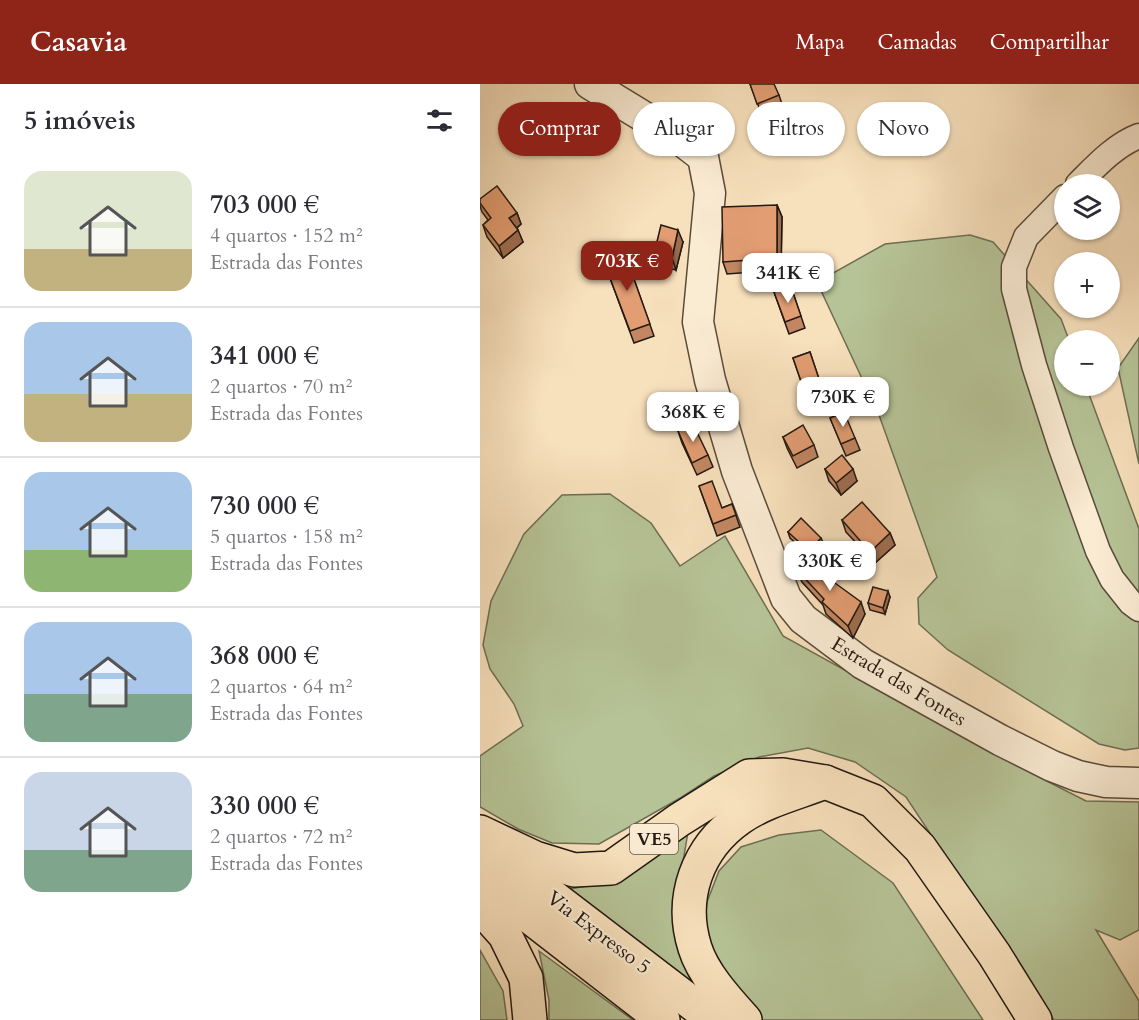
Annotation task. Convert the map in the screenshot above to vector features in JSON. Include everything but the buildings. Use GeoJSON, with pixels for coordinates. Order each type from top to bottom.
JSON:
{"type":"FeatureCollection","features":[{"type":"Feature","properties":{"kind":"main road","name":"VE5"},"geometry":{"type":"LineString","coordinates":[[480,832],[535,858],[573,870],[611,868],[679,820],[749,776],[783,775],[825,782],[873,801],[920,848],[994,954],[1035,1020]]}},
{"type":"Feature","properties":{"kind":"main road","name":"VE5"},"geometry":{"type":"LineString","coordinates":[[744,1020],[708,973],[695,949],[689,919],[690,895],[699,864],[717,836],[741,817],[825,782]]}},
{"type":"Feature","properties":{"kind":"main road","name":"Via Expresso 5"},"geometry":{"type":"LineString","coordinates":[[480,850],[540,887],[714,1020]]}},
{"type":"Feature","properties":{"kind":"main road","name":"Via Expresso 5"},"geometry":{"type":"LineString","coordinates":[[480,876],[663,1020]]}},
{"type":"Feature","properties":{"kind":"main road"},"geometry":{"type":"LineString","coordinates":[[480,907],[506,935],[526,978],[530,1020]]}},
{"type":"Feature","properties":{"kind":"street","name":"Estrada das Fontes"},"geometry":{"type":"LineString","coordinates":[[590,84],[677,137],[703,157],[710,193],[698,322],[710,380],[737,471],[775,572],[786,598],[802,620],[864,664],[1000,740],[1052,766],[1078,776],[1106,782],[1139,783]]}},
{"type":"Feature","properties":{"kind":"street"},"geometry":{"type":"LineString","coordinates":[[1088,174],[1131,139],[1139,136]]}},
{"type":"Feature","properties":{"kind":"street"},"geometry":{"type":"LineString","coordinates":[[1054,208],[1026,237],[1014,267],[1014,289],[1034,365],[1098,551],[1112,579],[1131,603],[1139,609]]}},
{"type":"Feature","properties":{"kind":"green space"},"geometry":{"type":"Polygon","coordinates":[[[970,235],[993,242],[1054,311],[1054,318],[1061,319],[1065,330],[1054,330],[1054,396],[1090,396],[1139,529],[1139,748],[1125,750],[1099,744],[948,650],[919,624],[918,598],[937,577],[879,415],[817,282],[885,244],[970,235]]]}},
{"type":"Feature","properties":{"kind":"green space"},"geometry":{"type":"Polygon","coordinates":[[[1139,338],[1139,464],[1120,377],[1120,365],[1139,338]]]}},
{"type":"Feature","properties":{"kind":"green space"},"geometry":{"type":"Polygon","coordinates":[[[610,494],[651,523],[680,566],[725,536],[783,636],[1086,801],[1139,802],[1139,930],[1120,940],[1096,930],[1139,1001],[1139,1020],[1054,1020],[906,797],[855,762],[808,748],[759,757],[714,776],[599,844],[552,843],[518,829],[480,807],[480,756],[523,726],[514,704],[490,669],[483,645],[491,601],[524,534],[562,495],[610,494]]]}},
{"type":"Feature","properties":{"kind":"green space"},"geometry":{"type":"Polygon","coordinates":[[[821,830],[893,883],[983,1020],[754,1020],[702,943],[707,902],[719,871],[741,847],[779,835],[821,830]]]}},
{"type":"Feature","properties":{"kind":"green space"},"geometry":{"type":"Polygon","coordinates":[[[688,832],[673,921],[692,986],[558,891],[604,883],[688,832]]]}},
{"type":"Feature","properties":{"kind":"green space"},"geometry":{"type":"Polygon","coordinates":[[[480,950],[503,991],[507,1020],[480,1020],[480,950]]]}},
{"type":"Feature","properties":{"kind":"green space"},"geometry":{"type":"Polygon","coordinates":[[[539,951],[633,1020],[549,1020],[549,1000],[539,951]]]}}]}
